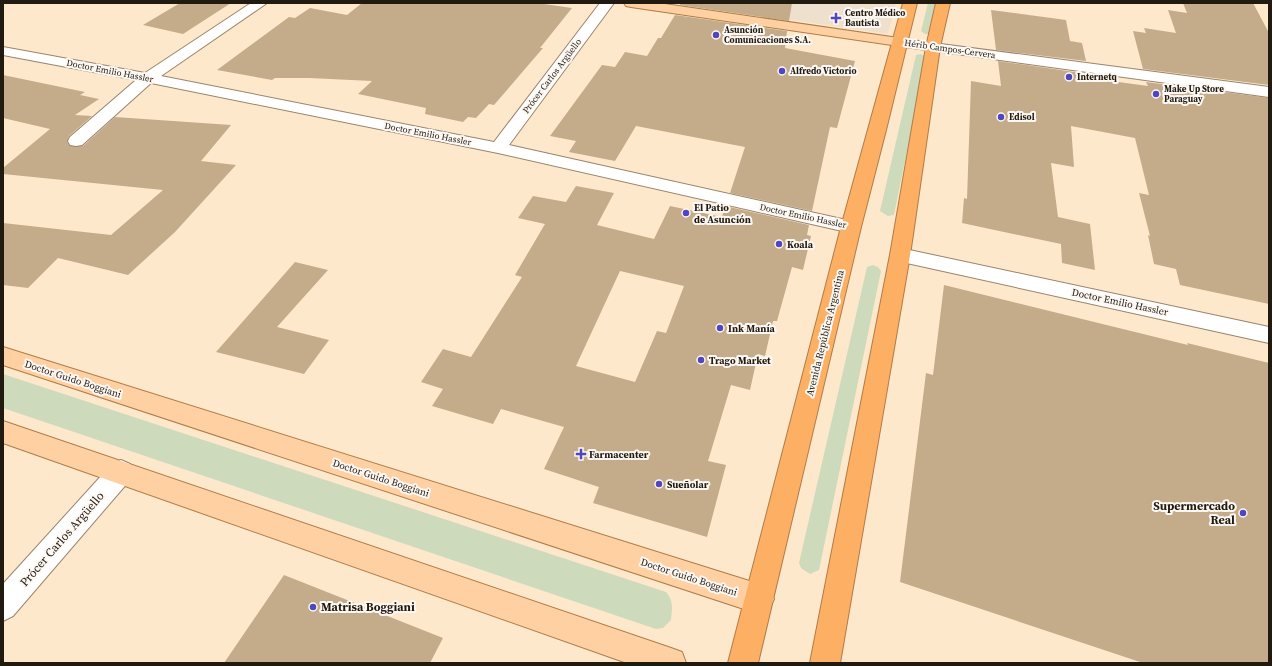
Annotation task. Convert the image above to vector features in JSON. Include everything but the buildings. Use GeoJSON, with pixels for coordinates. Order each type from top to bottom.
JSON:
{"type":"FeatureCollection","features":[{"type":"Feature","properties":{"kind":"highway","name":"Avenida República Argentina"},"geometry":{"type":"LineString","coordinates":[[743,663],[851,226],[878,130],[910,3]]}},
{"type":"Feature","properties":{"kind":"highway"},"geometry":{"type":"LineString","coordinates":[[826,662],[900,255],[933,46],[943,3]]}},
{"type":"Feature","properties":{"kind":"main road","name":"Hérib Campos-Cervera"},"geometry":{"type":"LineString","coordinates":[[631,3],[933,46]]}},
{"type":"Feature","properties":{"kind":"main road","name":"Doctor Guido Boggiani"},"geometry":{"type":"LineString","coordinates":[[3,356],[759,599]]}},
{"type":"Feature","properties":{"kind":"main road"},"geometry":{"type":"LineString","coordinates":[[3,432],[671,663]]}},
{"type":"Feature","properties":{"kind":"street"},"geometry":{"type":"LineString","coordinates":[[76,141],[148,78],[260,3]]}},
{"type":"Feature","properties":{"kind":"street","name":"Prócer Carlos Argüello"},"geometry":{"type":"LineString","coordinates":[[498,148],[607,3]]}},
{"type":"Feature","properties":{"kind":"street","name":"Hérib Campos-Cervera"},"geometry":{"type":"LineString","coordinates":[[933,46],[1269,92]]}},
{"type":"Feature","properties":{"kind":"street","name":"Doctor Emilio Hassler"},"geometry":{"type":"LineString","coordinates":[[3,51],[148,78],[498,148],[851,226]]}},
{"type":"Feature","properties":{"kind":"street","name":"Doctor Emilio Hassler"},"geometry":{"type":"LineString","coordinates":[[900,255],[1269,335]]}},
{"type":"Feature","properties":{"kind":"street","name":"Prócer Carlos Argüello"},"geometry":{"type":"LineString","coordinates":[[3,606],[121,472]]}},
{"type":"Feature","properties":{"kind":"shaded area","name":"Centro Médico Bautista"},"geometry":{"type":"Polygon","coordinates":[[[673,3],[896,3],[888,34],[673,3]]]}},
{"type":"Feature","properties":{"kind":"green space"},"geometry":{"type":"Polygon","coordinates":[[[928,3],[938,3],[930,34],[925,34],[921,31],[928,3]]]}},
{"type":"Feature","properties":{"kind":"green space"},"geometry":{"type":"Polygon","coordinates":[[[920,54],[926,57],[894,215],[888,216],[880,211],[916,55],[920,54]]]}},
{"type":"Feature","properties":{"kind":"green space"},"geometry":{"type":"Polygon","coordinates":[[[873,265],[878,267],[881,271],[819,570],[810,574],[801,568],[799,563],[867,267],[873,265]]]}},
{"type":"Feature","properties":{"kind":"green space"},"geometry":{"type":"Polygon","coordinates":[[[3,374],[666,592],[669,595],[671,602],[671,620],[663,628],[656,629],[3,408],[3,374]]]}},
{"type":"Feature","properties":{"kind":"place","name":"Centro Médico Bautista"},"geometry":{"type":"Point","coordinates":[836,18]}},
{"type":"Feature","properties":{"kind":"place","name":"Asunción Comunicaciones S.A."},"geometry":{"type":"Point","coordinates":[716,35]}},
{"type":"Feature","properties":{"kind":"place","name":"Alfredo Victorio"},"geometry":{"type":"Point","coordinates":[782,71]}},
{"type":"Feature","properties":{"kind":"place","name":"Internetq"},"geometry":{"type":"Point","coordinates":[1069,77]}},
{"type":"Feature","properties":{"kind":"place","name":"Make Up Store Paraguay"},"geometry":{"type":"Point","coordinates":[1156,94]}},
{"type":"Feature","properties":{"kind":"place","name":"Edisol"},"geometry":{"type":"Point","coordinates":[1001,117]}},
{"type":"Feature","properties":{"kind":"place","name":"El Patio de Asunción"},"geometry":{"type":"Point","coordinates":[686,213]}},
{"type":"Feature","properties":{"kind":"place","name":"Koala"},"geometry":{"type":"Point","coordinates":[779,244]}},
{"type":"Feature","properties":{"kind":"place","name":"Ink Manía"},"geometry":{"type":"Point","coordinates":[720,328]}},
{"type":"Feature","properties":{"kind":"place","name":"Trago Market"},"geometry":{"type":"Point","coordinates":[701,360]}},
{"type":"Feature","properties":{"kind":"place","name":"Farmacenter"},"geometry":{"type":"Point","coordinates":[581,454]}},
{"type":"Feature","properties":{"kind":"place","name":"Sueñolar"},"geometry":{"type":"Point","coordinates":[659,484]}},
{"type":"Feature","properties":{"kind":"place","name":"Supermercado Real"},"geometry":{"type":"Point","coordinates":[1243,513]}},
{"type":"Feature","properties":{"kind":"place","name":"Matrisa Boggiani"},"geometry":{"type":"Point","coordinates":[313,607]}}]}
